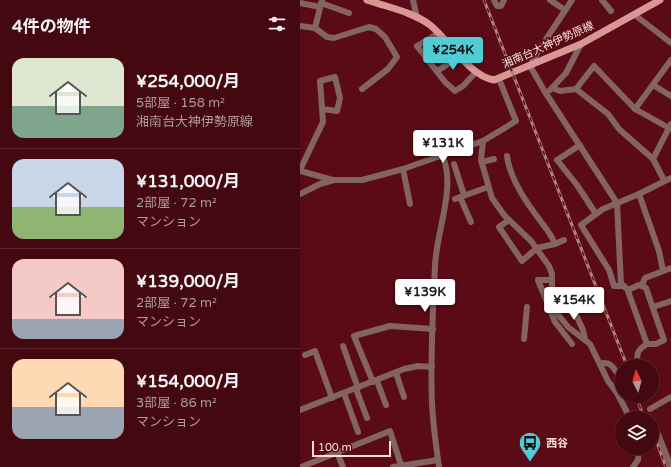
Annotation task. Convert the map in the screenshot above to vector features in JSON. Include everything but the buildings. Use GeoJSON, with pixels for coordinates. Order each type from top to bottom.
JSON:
{"type":"FeatureCollection","features":[{"type":"Feature","properties":{"kind":"main road","name":"湘南台大神伊勢原線"},"geometry":{"type":"LineString","coordinates":[[367,0],[418,18],[429,24],[476,72],[487,79],[499,79],[581,44],[635,15],[658,0]]}},
{"type":"Feature","properties":{"kind":"street"},"geometry":{"type":"LineString","coordinates":[[413,0],[418,18]]}},
{"type":"Feature","properties":{"kind":"street"},"geometry":{"type":"LineString","coordinates":[[494,0],[497,6],[501,6],[504,0]]}},
{"type":"Feature","properties":{"kind":"street"},"geometry":{"type":"LineString","coordinates":[[550,0],[565,10]]}},
{"type":"Feature","properties":{"kind":"street"},"geometry":{"type":"LineString","coordinates":[[572,0],[530,66],[617,203],[621,284],[626,288],[647,344]]}},
{"type":"Feature","properties":{"kind":"street"},"geometry":{"type":"LineString","coordinates":[[607,2],[611,11]]}},
{"type":"Feature","properties":{"kind":"street"},"geometry":{"type":"LineString","coordinates":[[300,3],[321,3],[349,13]]}},
{"type":"Feature","properties":{"kind":"street"},"geometry":{"type":"LineString","coordinates":[[315,28],[321,3]]}},
{"type":"Feature","properties":{"kind":"street"},"geometry":{"type":"LineString","coordinates":[[635,15],[671,43]]}},
{"type":"Feature","properties":{"kind":"street"},"geometry":{"type":"LineString","coordinates":[[300,26],[315,28],[327,37],[334,38],[369,27],[376,29],[385,37],[397,57],[388,69],[362,89]]}},
{"type":"Feature","properties":{"kind":"street"},"geometry":{"type":"LineString","coordinates":[[439,33],[417,46],[455,91],[463,86],[476,72]]}},
{"type":"Feature","properties":{"kind":"street"},"geometry":{"type":"LineString","coordinates":[[547,95],[566,73],[581,44]]}},
{"type":"Feature","properties":{"kind":"street"},"geometry":{"type":"LineString","coordinates":[[437,71],[460,56]]}},
{"type":"Feature","properties":{"kind":"street"},"geometry":{"type":"LineString","coordinates":[[635,109],[671,60]]}},
{"type":"Feature","properties":{"kind":"street"},"geometry":{"type":"LineString","coordinates":[[552,88],[560,91],[576,88],[594,66],[635,109],[670,126],[653,159]]}},
{"type":"Feature","properties":{"kind":"street"},"geometry":{"type":"LineString","coordinates":[[322,109],[338,110],[340,98],[335,77],[320,81],[322,109],[323,122],[300,170],[334,180]]}},
{"type":"Feature","properties":{"kind":"street"},"geometry":{"type":"LineString","coordinates":[[300,194],[320,184],[334,180],[362,180],[403,168],[483,141],[516,122],[499,79]]}},
{"type":"Feature","properties":{"kind":"street"},"geometry":{"type":"LineString","coordinates":[[653,85],[671,96]]}},
{"type":"Feature","properties":{"kind":"street"},"geometry":{"type":"LineString","coordinates":[[576,88],[608,114],[619,129],[653,159],[668,177],[639,194],[596,214],[580,225],[609,270],[614,286],[626,288],[642,285]]}},
{"type":"Feature","properties":{"kind":"street"},"geometry":{"type":"LineString","coordinates":[[483,141],[481,153],[482,162],[488,187],[496,205],[508,220],[537,248],[551,270],[551,292],[555,307],[568,327],[590,344],[626,411]]}},
{"type":"Feature","properties":{"kind":"street"},"geometry":{"type":"LineString","coordinates":[[580,145],[557,160],[577,185],[596,214]]}},
{"type":"Feature","properties":{"kind":"street"},"geometry":{"type":"LineString","coordinates":[[393,467],[401,465],[438,464],[432,403],[432,367],[436,254],[446,201],[445,161],[442,154]]}},
{"type":"Feature","properties":{"kind":"street"},"geometry":{"type":"LineString","coordinates":[[507,156],[511,173],[519,189],[550,233],[555,244]]}},
{"type":"Feature","properties":{"kind":"street"},"geometry":{"type":"LineString","coordinates":[[482,162],[494,159]]}},
{"type":"Feature","properties":{"kind":"street"},"geometry":{"type":"LineString","coordinates":[[454,164],[460,197],[471,222]]}},
{"type":"Feature","properties":{"kind":"street"},"geometry":{"type":"LineString","coordinates":[[403,168],[410,204]]}},
{"type":"Feature","properties":{"kind":"street"},"geometry":{"type":"LineString","coordinates":[[460,197],[488,187]]}},
{"type":"Feature","properties":{"kind":"street"},"geometry":{"type":"LineString","coordinates":[[639,194],[659,251],[663,271]]}},
{"type":"Feature","properties":{"kind":"street"},"geometry":{"type":"LineString","coordinates":[[508,220],[499,228],[522,261],[537,248],[555,244],[564,240]]}},
{"type":"Feature","properties":{"kind":"street"},"geometry":{"type":"LineString","coordinates":[[642,285],[645,278],[671,268]]}},
{"type":"Feature","properties":{"kind":"street"},"geometry":{"type":"LineString","coordinates":[[551,280],[538,280],[555,322],[572,344]]}},
{"type":"Feature","properties":{"kind":"street"},"geometry":{"type":"LineString","coordinates":[[642,285],[646,288],[664,340]]}},
{"type":"Feature","properties":{"kind":"street"},"geometry":{"type":"LineString","coordinates":[[652,308],[671,301]]}},
{"type":"Feature","properties":{"kind":"street"},"geometry":{"type":"LineString","coordinates":[[555,307],[571,304],[583,330],[585,339]]}},
{"type":"Feature","properties":{"kind":"street"},"geometry":{"type":"LineString","coordinates":[[524,339],[528,307]]}},
{"type":"Feature","properties":{"kind":"street"},"geometry":{"type":"LineString","coordinates":[[386,405],[354,336],[390,326],[433,329]]}},
{"type":"Feature","properties":{"kind":"street"},"geometry":{"type":"LineString","coordinates":[[637,359],[636,355],[638,350],[647,344],[656,344],[671,338]]}},
{"type":"Feature","properties":{"kind":"street"},"geometry":{"type":"LineString","coordinates":[[343,346],[367,418]]}},
{"type":"Feature","properties":{"kind":"street"},"geometry":{"type":"LineString","coordinates":[[305,355],[315,351],[332,398]]}},
{"type":"Feature","properties":{"kind":"street"},"geometry":{"type":"LineString","coordinates":[[600,364],[605,362],[610,363],[615,370]]}},
{"type":"Feature","properties":{"kind":"street"},"geometry":{"type":"LineString","coordinates":[[300,410],[412,367],[432,367]]}},
{"type":"Feature","properties":{"kind":"street"},"geometry":{"type":"LineString","coordinates":[[396,373],[404,396]]}},
{"type":"Feature","properties":{"kind":"street"},"geometry":{"type":"LineString","coordinates":[[344,393],[358,432]]}},
{"type":"Feature","properties":{"kind":"street"},"geometry":{"type":"LineString","coordinates":[[650,409],[671,397]]}},
{"type":"Feature","properties":{"kind":"street"},"geometry":{"type":"LineString","coordinates":[[301,467],[390,431],[401,465]]}},
{"type":"Feature","properties":{"kind":"street"},"geometry":{"type":"LineString","coordinates":[[659,436],[669,458],[671,467]]}},
{"type":"Feature","properties":{"kind":"street"},"geometry":{"type":"LineString","coordinates":[[337,452],[343,467]]}},
{"type":"Feature","properties":{"kind":"street"},"geometry":{"type":"LineString","coordinates":[[633,467],[638,460],[638,455]]}},
{"type":"Feature","properties":{"kind":"railway"},"geometry":{"type":"LineString","coordinates":[[484,0],[624,359]]}},
{"type":"Feature","properties":{"kind":"railway"},"geometry":{"type":"LineString","coordinates":[[639,403],[641,411]]}},
{"type":"Feature","properties":{"kind":"railway"},"geometry":{"type":"LineString","coordinates":[[659,448],[666,467]]}},
{"type":"Feature","properties":{"kind":"place","name":"西谷"},"geometry":{"type":"Point","coordinates":[530,462]}}]}
